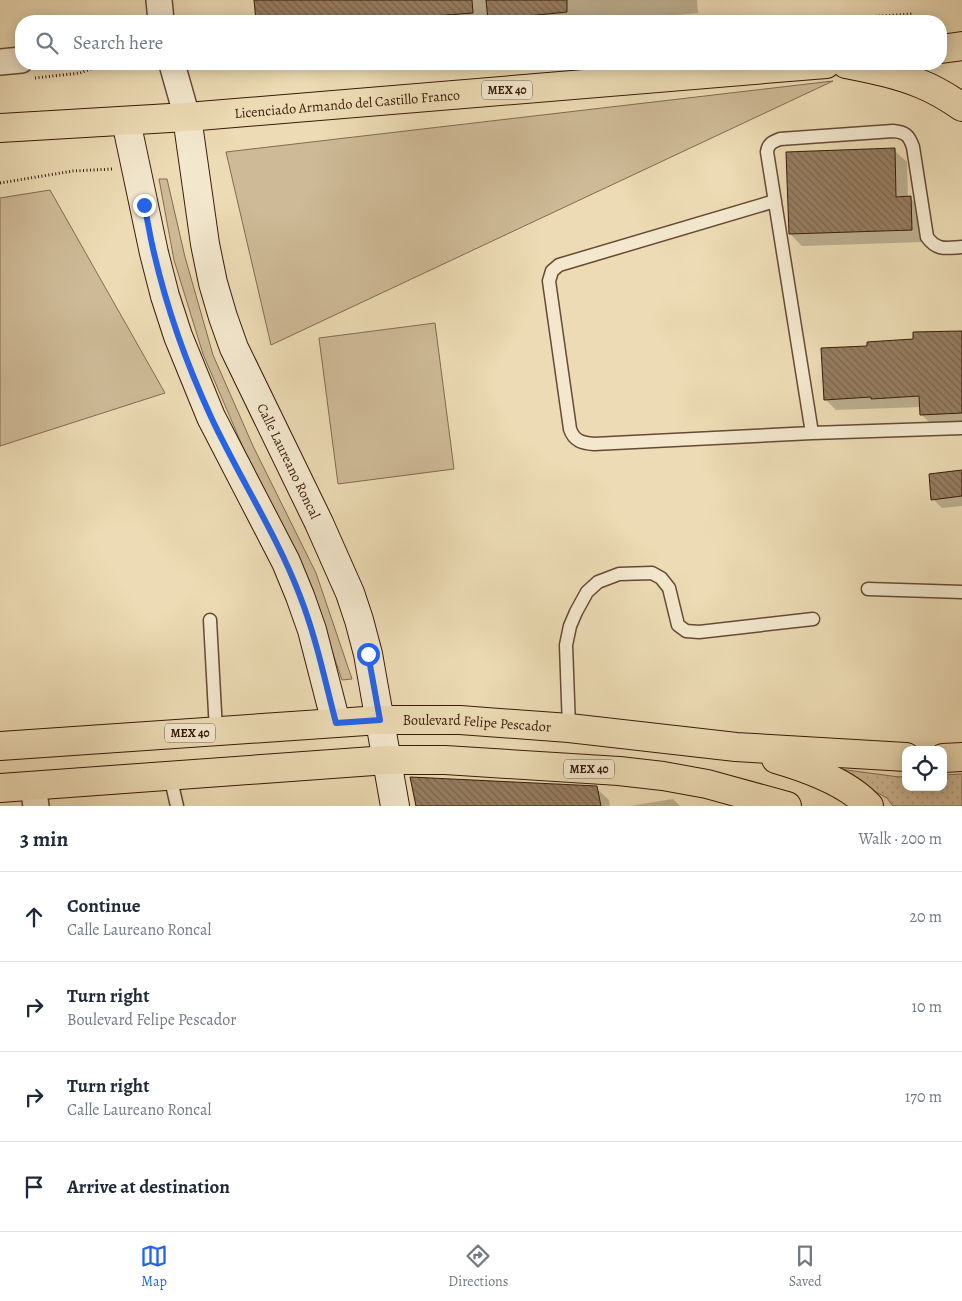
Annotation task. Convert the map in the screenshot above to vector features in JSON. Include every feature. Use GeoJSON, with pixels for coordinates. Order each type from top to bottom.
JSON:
{"type":"FeatureCollection","features":[{"type":"Feature","properties":{"kind":"main road"},"geometry":{"type":"LineString","coordinates":[[947,48],[962,46]]}},
{"type":"Feature","properties":{"kind":"main road","name":"Licenciado Armando del Castillo Franco"},"geometry":{"type":"LineString","coordinates":[[6,130],[187,117],[754,70]]}},
{"type":"Feature","properties":{"kind":"main road"},"geometry":{"type":"LineString","coordinates":[[874,70],[921,84],[962,107]]}},
{"type":"Feature","properties":{"kind":"main road","name":"Boulevard Felipe Pescador"},"geometry":{"type":"LineString","coordinates":[[0,746],[380,720],[460,720],[569,728],[736,747],[899,757]]}},
{"type":"Feature","properties":{"kind":"main road"},"geometry":{"type":"LineString","coordinates":[[736,747],[789,762],[815,772],[852,792],[869,806]]}},
{"type":"Feature","properties":{"kind":"main road"},"geometry":{"type":"LineString","coordinates":[[947,758],[962,757]]}},
{"type":"Feature","properties":{"kind":"main road","name":"MEX 40"},"geometry":{"type":"LineString","coordinates":[[0,788],[34,796],[170,776],[387,760],[445,760],[619,771],[663,776],[707,784],[787,806]]}},
{"type":"Feature","properties":{"kind":"street"},"geometry":{"type":"LineString","coordinates":[[159,0],[160,15]]}},
{"type":"Feature","properties":{"kind":"street"},"geometry":{"type":"LineString","coordinates":[[0,62],[15,66]]}},
{"type":"Feature","properties":{"kind":"street"},"geometry":{"type":"LineString","coordinates":[[174,70],[187,117]]}},
{"type":"Feature","properties":{"kind":"street","name":"Calle Laureano Roncal"},"geometry":{"type":"LineString","coordinates":[[187,117],[198,205],[213,283],[223,318],[234,348],[319,523],[360,620],[368,654],[394,806]]}},
{"type":"Feature","properties":{"kind":"street"},"geometry":{"type":"LineString","coordinates":[[126,121],[154,253],[178,336],[211,417],[286,562],[300,596],[312,630],[336,723]]}},
{"type":"Feature","properties":{"kind":"lane"},"geometry":{"type":"LineString","coordinates":[[812,433],[766,152],[768,146],[780,139],[893,131],[907,135],[913,147],[927,237],[936,246],[944,248],[962,247]]}},
{"type":"Feature","properties":{"kind":"lane"},"geometry":{"type":"LineString","coordinates":[[775,201],[559,265],[552,271],[549,281],[570,429],[576,440],[583,444],[594,444],[812,433],[962,428]]}},
{"type":"Feature","properties":{"kind":"lane"},"geometry":{"type":"LineString","coordinates":[[569,728],[566,645],[570,626],[576,612],[587,592],[598,582],[619,574],[652,573],[661,578],[669,588],[678,625],[686,631],[699,632],[813,619]]}},
{"type":"Feature","properties":{"kind":"lane"},"geometry":{"type":"LineString","coordinates":[[868,589],[962,592]]}},
{"type":"Feature","properties":{"kind":"lane"},"geometry":{"type":"LineString","coordinates":[[210,620],[216,731]]}},
{"type":"Feature","properties":{"kind":"lane"},"geometry":{"type":"LineString","coordinates":[[170,776],[177,806]]}},
{"type":"Feature","properties":{"kind":"path"},"geometry":{"type":"LineString","coordinates":[[896,15],[912,14]]}},
{"type":"Feature","properties":{"kind":"path"},"geometry":{"type":"LineString","coordinates":[[36,70],[80,74],[90,70]]}},
{"type":"Feature","properties":{"kind":"path"},"geometry":{"type":"LineString","coordinates":[[0,183],[73,171],[136,168]]}},
{"type":"Feature","properties":{"kind":"shaded area"},"geometry":{"type":"Polygon","coordinates":[[[833,81],[271,345],[226,152],[833,81]]]}},
{"type":"Feature","properties":{"kind":"shaded area"},"geometry":{"type":"Polygon","coordinates":[[[159,179],[167,179],[185,257],[213,355],[253,446],[316,573],[352,679],[342,680],[308,580],[245,452],[203,354],[174,260],[159,179]]]}},
{"type":"Feature","properties":{"kind":"shaded area"},"geometry":{"type":"Polygon","coordinates":[[[50,190],[165,393],[0,446],[0,198],[50,190]]]}},
{"type":"Feature","properties":{"kind":"shaded area"},"geometry":{"type":"Polygon","coordinates":[[[435,323],[454,469],[338,484],[319,338],[435,323]]]}},
{"type":"Feature","properties":{"kind":"shaded area"},"geometry":{"type":"Polygon","coordinates":[[[832,768],[902,777],[902,791],[947,791],[947,775],[962,774],[962,806],[893,806],[887,798],[832,768]]]}},
{"type":"Feature","properties":{"kind":"building"},"geometry":{"type":"Polygon","coordinates":[[[254,0],[472,0],[473,13],[447,15],[255,15],[254,0]]]}},
{"type":"Feature","properties":{"kind":"building"},"geometry":{"type":"Polygon","coordinates":[[[486,0],[567,0],[567,12],[537,15],[488,15],[486,0]]]}},
{"type":"Feature","properties":{"kind":"building"},"geometry":{"type":"Polygon","coordinates":[[[895,148],[896,197],[911,196],[912,230],[789,234],[786,152],[895,148]]]}},
{"type":"Feature","properties":{"kind":"building"},"geometry":{"type":"Polygon","coordinates":[[[962,331],[962,413],[920,415],[919,396],[824,400],[821,348],[867,346],[867,342],[913,339],[913,332],[962,331]]]}},
{"type":"Feature","properties":{"kind":"building"},"geometry":{"type":"Polygon","coordinates":[[[962,470],[962,496],[931,500],[929,474],[962,470]]]}},
{"type":"Feature","properties":{"kind":"building"},"geometry":{"type":"Polygon","coordinates":[[[410,777],[597,786],[601,806],[416,806],[410,777]]]}},
{"type":"Feature","properties":{"kind":"route"},"geometry":{"type":"LineString","coordinates":[[144,205],[165,296],[178,336],[211,417],[286,562],[300,596],[312,630],[336,723],[380,720],[368,654]]}}]}
